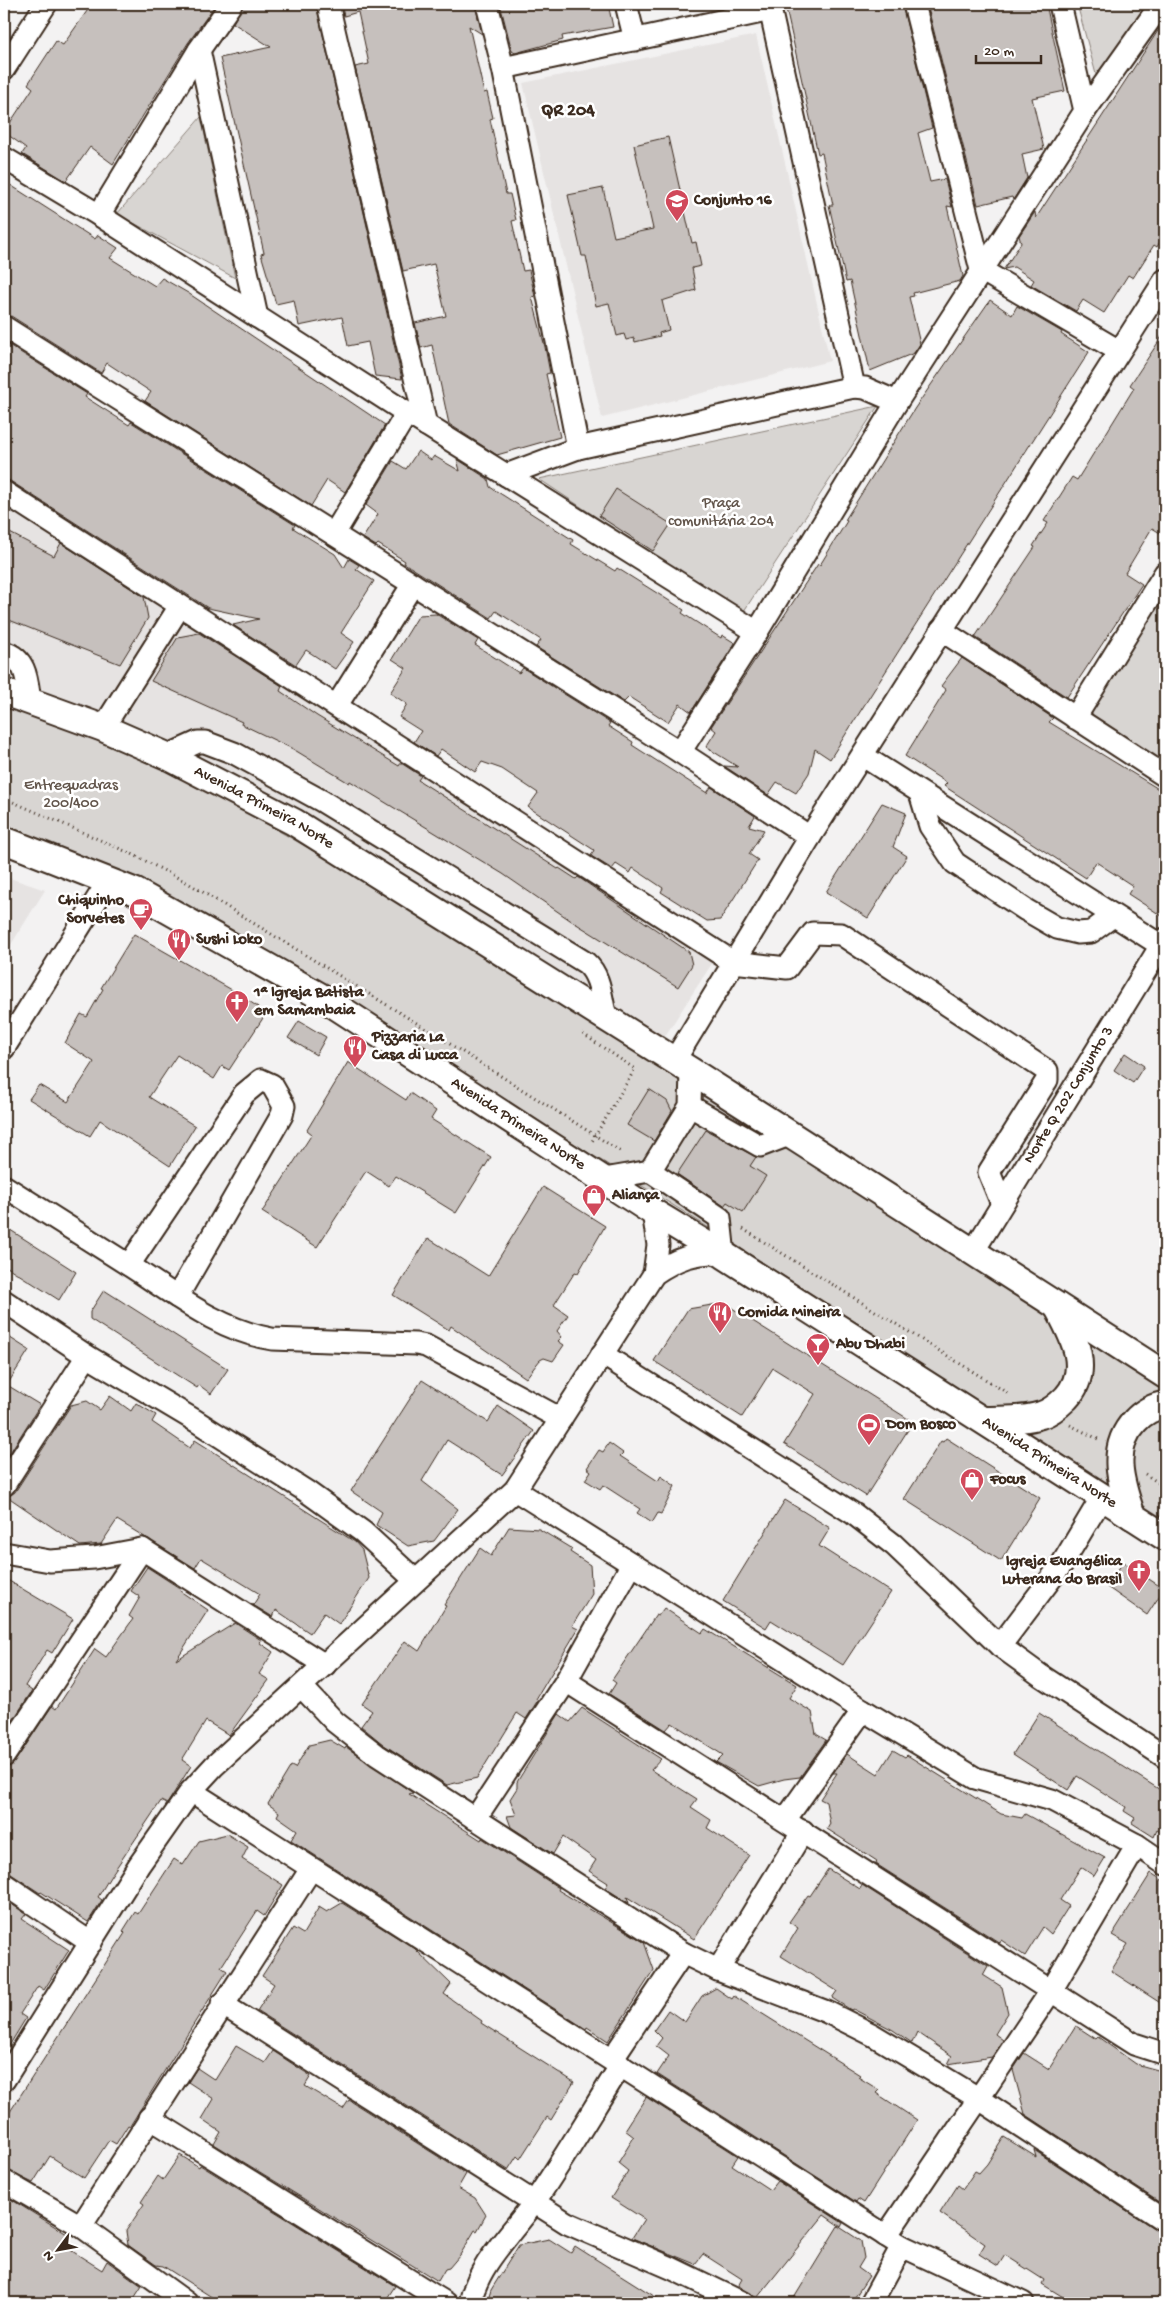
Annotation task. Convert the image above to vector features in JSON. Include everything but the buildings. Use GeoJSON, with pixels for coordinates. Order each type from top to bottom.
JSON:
{"type":"FeatureCollection","features":[{"type":"Feature","properties":{"kind":"main road","name":"Avenida Primeira Norte"},"geometry":{"type":"LineString","coordinates":[[4,692],[103,728],[167,756],[294,822],[606,1017],[1165,1375]]}},
{"type":"Feature","properties":{"kind":"main road","name":"Avenida Primeira Norte"},"geometry":{"type":"LineString","coordinates":[[4,840],[136,892],[325,999],[653,1212],[984,1420],[1165,1537]]}},
{"type":"Feature","properties":{"kind":"main road"},"geometry":{"type":"LineString","coordinates":[[984,1420],[1026,1419],[1043,1415],[1057,1407],[1070,1394],[1078,1380],[1079,1360],[1074,1340],[1056,1305]]}},
{"type":"Feature","properties":{"kind":"main road"},"geometry":{"type":"LineString","coordinates":[[1132,1516],[1120,1483],[1120,1442],[1129,1427],[1141,1414],[1165,1405]]}},
{"type":"Feature","properties":{"kind":"street"},"geometry":{"type":"LineString","coordinates":[[4,69],[46,4]]}},
{"type":"Feature","properties":{"kind":"street"},"geometry":{"type":"LineString","coordinates":[[99,215],[199,50],[231,4]]}},
{"type":"Feature","properties":{"kind":"street"},"geometry":{"type":"LineString","coordinates":[[328,4],[426,425]]}},
{"type":"Feature","properties":{"kind":"street"},"geometry":{"type":"LineString","coordinates":[[487,4],[503,68],[578,448]]}},
{"type":"Feature","properties":{"kind":"street"},"geometry":{"type":"LineString","coordinates":[[626,4],[635,40]]}},
{"type":"Feature","properties":{"kind":"street"},"geometry":{"type":"LineString","coordinates":[[914,4],[981,270],[1119,352]]}},
{"type":"Feature","properties":{"kind":"street"},"geometry":{"type":"LineString","coordinates":[[1060,4],[1085,111]]}},
{"type":"Feature","properties":{"kind":"street"},"geometry":{"type":"LineString","coordinates":[[680,752],[757,632],[897,402],[981,270],[1085,111],[1161,4]]}},
{"type":"Feature","properties":{"kind":"street"},"geometry":{"type":"LineString","coordinates":[[503,68],[635,40],[770,7],[854,387]]}},
{"type":"Feature","properties":{"kind":"street"},"geometry":{"type":"LineString","coordinates":[[199,50],[257,317]]}},
{"type":"Feature","properties":{"kind":"street"},"geometry":{"type":"LineString","coordinates":[[4,158],[99,215],[506,476],[757,632]]}},
{"type":"Feature","properties":{"kind":"street"},"geometry":{"type":"LineString","coordinates":[[650,1171],[690,1106],[682,1066],[734,962],[810,837],[864,756],[940,630],[1165,280]]}},
{"type":"Feature","properties":{"kind":"street"},"geometry":{"type":"LineString","coordinates":[[4,327],[680,752],[810,837]]}},
{"type":"Feature","properties":{"kind":"street"},"geometry":{"type":"LineString","coordinates":[[506,476],[578,448],[854,387],[865,388],[897,402]]}},
{"type":"Feature","properties":{"kind":"street"},"geometry":{"type":"LineString","coordinates":[[334,534],[407,413]]}},
{"type":"Feature","properties":{"kind":"street"},"geometry":{"type":"LineString","coordinates":[[4,492],[734,962],[787,968],[813,933],[841,934],[1047,1071],[1047,1080],[989,1172],[1002,1204]]}},
{"type":"Feature","properties":{"kind":"street"},"geometry":{"type":"LineString","coordinates":[[1075,718],[1165,573]]}},
{"type":"Feature","properties":{"kind":"street"},"geometry":{"type":"LineString","coordinates":[[337,705],[413,584]]}},
{"type":"Feature","properties":{"kind":"street"},"geometry":{"type":"LineString","coordinates":[[103,728],[180,606]]}},
{"type":"Feature","properties":{"kind":"street"},"geometry":{"type":"LineString","coordinates":[[940,630],[1165,776]]}},
{"type":"Feature","properties":{"kind":"street"},"geometry":{"type":"LineString","coordinates":[[4,652],[13,655],[20,662],[26,673],[30,701]]}},
{"type":"Feature","properties":{"kind":"street"},"geometry":{"type":"LineString","coordinates":[[167,756],[192,744],[205,742],[234,753],[322,801],[586,963],[595,975],[606,1017]]}},
{"type":"Feature","properties":{"kind":"street"},"geometry":{"type":"LineString","coordinates":[[864,756],[1113,916],[1164,944]]}},
{"type":"Feature","properties":{"kind":"street"},"geometry":{"type":"LineString","coordinates":[[920,793],[930,826],[955,863],[1026,910],[1057,928],[1078,933],[1091,932],[1113,916]]}},
{"type":"Feature","properties":{"kind":"street"},"geometry":{"type":"LineString","coordinates":[[4,1048],[109,880]]}},
{"type":"Feature","properties":{"kind":"street","name":"Norte Q 202 Conjunto 3"},"geometry":{"type":"LineString","coordinates":[[972,1252],[1164,944]]}},
{"type":"Feature","properties":{"kind":"street"},"geometry":{"type":"LineString","coordinates":[[128,1265],[244,1094],[261,1080],[272,1085],[284,1106],[282,1116],[177,1297]]}},
{"type":"Feature","properties":{"kind":"street"},"geometry":{"type":"LineString","coordinates":[[690,1106],[760,1146],[789,1135]]}},
{"type":"Feature","properties":{"kind":"street"},"geometry":{"type":"LineString","coordinates":[[4,2080],[139,1865],[191,1791],[214,1766],[515,1490],[654,1274],[671,1262],[689,1255],[722,1254],[720,1218],[650,1171],[604,1179]]}},
{"type":"Feature","properties":{"kind":"street"},"geometry":{"type":"LineString","coordinates":[[4,1186],[177,1297],[228,1327],[250,1336],[272,1339],[416,1344],[426,1346],[561,1419]]}},
{"type":"Feature","properties":{"kind":"street"},"geometry":{"type":"LineString","coordinates":[[653,1212],[658,1245],[654,1274]]}},
{"type":"Feature","properties":{"kind":"street"},"geometry":{"type":"LineString","coordinates":[[4,1301],[88,1356],[196,1420],[306,1491],[363,1532],[415,1580]]}},
{"type":"Feature","properties":{"kind":"street"},"geometry":{"type":"LineString","coordinates":[[602,1354],[854,1514],[894,1545],[1000,1646],[1040,1676],[1164,1753]]}},
{"type":"Feature","properties":{"kind":"street"},"geometry":{"type":"LineString","coordinates":[[4,1485],[88,1356]]}},
{"type":"Feature","properties":{"kind":"street"},"geometry":{"type":"LineString","coordinates":[[515,1490],[975,1778],[1052,1800],[1137,1845],[1165,1864]]}},
{"type":"Feature","properties":{"kind":"street"},"geometry":{"type":"LineString","coordinates":[[1000,1646],[1062,1564],[1102,1497]]}},
{"type":"Feature","properties":{"kind":"street"},"geometry":{"type":"LineString","coordinates":[[4,1553],[50,1561],[94,1558],[142,1549],[326,1665]]}},
{"type":"Feature","properties":{"kind":"street"},"geometry":{"type":"LineString","coordinates":[[4,1756],[142,1549]]}},
{"type":"Feature","properties":{"kind":"street"},"geometry":{"type":"LineString","coordinates":[[475,1819],[566,1682],[632,1564]]}},
{"type":"Feature","properties":{"kind":"street"},"geometry":{"type":"LineString","coordinates":[[566,1682],[1134,2044],[1165,2054]]}},
{"type":"Feature","properties":{"kind":"street"},"geometry":{"type":"LineString","coordinates":[[302,1687],[335,1722],[377,1756],[683,1953],[718,1970],[827,2012],[873,2035],[978,2098],[1165,2221]]}},
{"type":"Feature","properties":{"kind":"street"},"geometry":{"type":"LineString","coordinates":[[718,1970],[794,1826],[864,1710]]}},
{"type":"Feature","properties":{"kind":"street"},"geometry":{"type":"LineString","coordinates":[[191,1791],[894,2241],[1023,2303]]}},
{"type":"Feature","properties":{"kind":"street"},"geometry":{"type":"LineString","coordinates":[[871,2303],[894,2241],[978,2098],[1051,1991],[1137,1845]]}},
{"type":"Feature","properties":{"kind":"street"},"geometry":{"type":"LineString","coordinates":[[81,2226],[222,2004],[311,1869]]}},
{"type":"Feature","properties":{"kind":"street"},"geometry":{"type":"LineString","coordinates":[[4,1884],[91,1943]]}},
{"type":"Feature","properties":{"kind":"street"},"geometry":{"type":"LineString","coordinates":[[470,2303],[473,2289],[490,2260],[533,2203],[683,1953]]}},
{"type":"Feature","properties":{"kind":"street"},"geometry":{"type":"LineString","coordinates":[[222,2004],[566,2223],[671,2268],[743,2303]]}},
{"type":"Feature","properties":{"kind":"street"},"geometry":{"type":"LineString","coordinates":[[149,2118],[446,2303]]}},
{"type":"Feature","properties":{"kind":"street"},"geometry":{"type":"LineString","coordinates":[[4,2181],[81,2226],[187,2303]]}},
{"type":"Feature","properties":{"kind":"path"},"geometry":{"type":"LineString","coordinates":[[4,798],[132,854],[188,884],[423,1027],[650,1171]]}},
{"type":"Feature","properties":{"kind":"path"},"geometry":{"type":"LineString","coordinates":[[577,1030],[635,1069],[586,1152]]}},
{"type":"Feature","properties":{"kind":"path"},"geometry":{"type":"LineString","coordinates":[[742,1228],[1043,1415],[1060,1420],[1106,1443],[1119,1455],[1165,1487]]}},
{"type":"Feature","properties":{"kind":"shaded area","name":"Conjunto 16"},"geometry":{"type":"Polygon","coordinates":[[[756,35],[830,361],[602,418],[523,83],[756,35]]]}},
{"type":"Feature","properties":{"kind":"shaded area"},"geometry":{"type":"Polygon","coordinates":[[[4,506],[713,962],[654,1053],[384,885],[89,726],[4,697],[4,506]]]}},
{"type":"Feature","properties":{"kind":"shaded area"},"geometry":{"type":"Polygon","coordinates":[[[4,876],[45,890],[4,956],[4,876]]]}},
{"type":"Feature","properties":{"kind":"green space"},"geometry":{"type":"Polygon","coordinates":[[[1077,4],[1152,4],[1097,78],[1077,4]]]}},
{"type":"Feature","properties":{"kind":"green space"},"geometry":{"type":"Polygon","coordinates":[[[201,117],[235,278],[117,214],[201,117]]]}},
{"type":"Feature","properties":{"kind":"green space","name":"Praça comunitária 204"},"geometry":{"type":"Polygon","coordinates":[[[878,406],[742,614],[539,479],[878,406]]]}},
{"type":"Feature","properties":{"kind":"green space"},"geometry":{"type":"Polygon","coordinates":[[[1165,578],[1165,773],[1079,714],[1165,578]]]}},
{"type":"Feature","properties":{"kind":"green space","name":"Entrequadras 200/400"},"geometry":{"type":"Polygon","coordinates":[[[4,701],[88,729],[193,782],[396,898],[1165,1385],[1165,1521],[684,1212],[332,993],[4,841],[4,701]]]}},
{"type":"Feature","properties":{"kind":"place","name":"Conjunto 16"},"geometry":{"type":"Point","coordinates":[677,222]}},
{"type":"Feature","properties":{"kind":"place","name":"Chiquinho Sorvetes"},"geometry":{"type":"Point","coordinates":[141,931]}},
{"type":"Feature","properties":{"kind":"place","name":"Sushi Loko"},"geometry":{"type":"Point","coordinates":[179,961]}},
{"type":"Feature","properties":{"kind":"place","name":"1ª Igreja Batista em Samambaia"},"geometry":{"type":"Point","coordinates":[237,1023]}},
{"type":"Feature","properties":{"kind":"place","name":"Pizzaria La Casa di Lucca"},"geometry":{"type":"Point","coordinates":[355,1068]}},
{"type":"Feature","properties":{"kind":"place","name":"Aliança"},"geometry":{"type":"Point","coordinates":[594,1217]}},
{"type":"Feature","properties":{"kind":"place","name":"Comida Mineira"},"geometry":{"type":"Point","coordinates":[720,1334]}},
{"type":"Feature","properties":{"kind":"place","name":"Abu Dhabi"},"geometry":{"type":"Point","coordinates":[818,1366]}},
{"type":"Feature","properties":{"kind":"place","name":"Dom Bosco"},"geometry":{"type":"Point","coordinates":[869,1446]}},
{"type":"Feature","properties":{"kind":"place","name":"Focus"},"geometry":{"type":"Point","coordinates":[972,1501]}},
{"type":"Feature","properties":{"kind":"place","name":"Igreja Evangélica Luterana do Brasil"},"geometry":{"type":"Point","coordinates":[1139,1592]}},
{"type":"Feature","properties":{"kind":"district","name":"QR 204"},"geometry":{"type":"Point","coordinates":[568,111]}}]}
